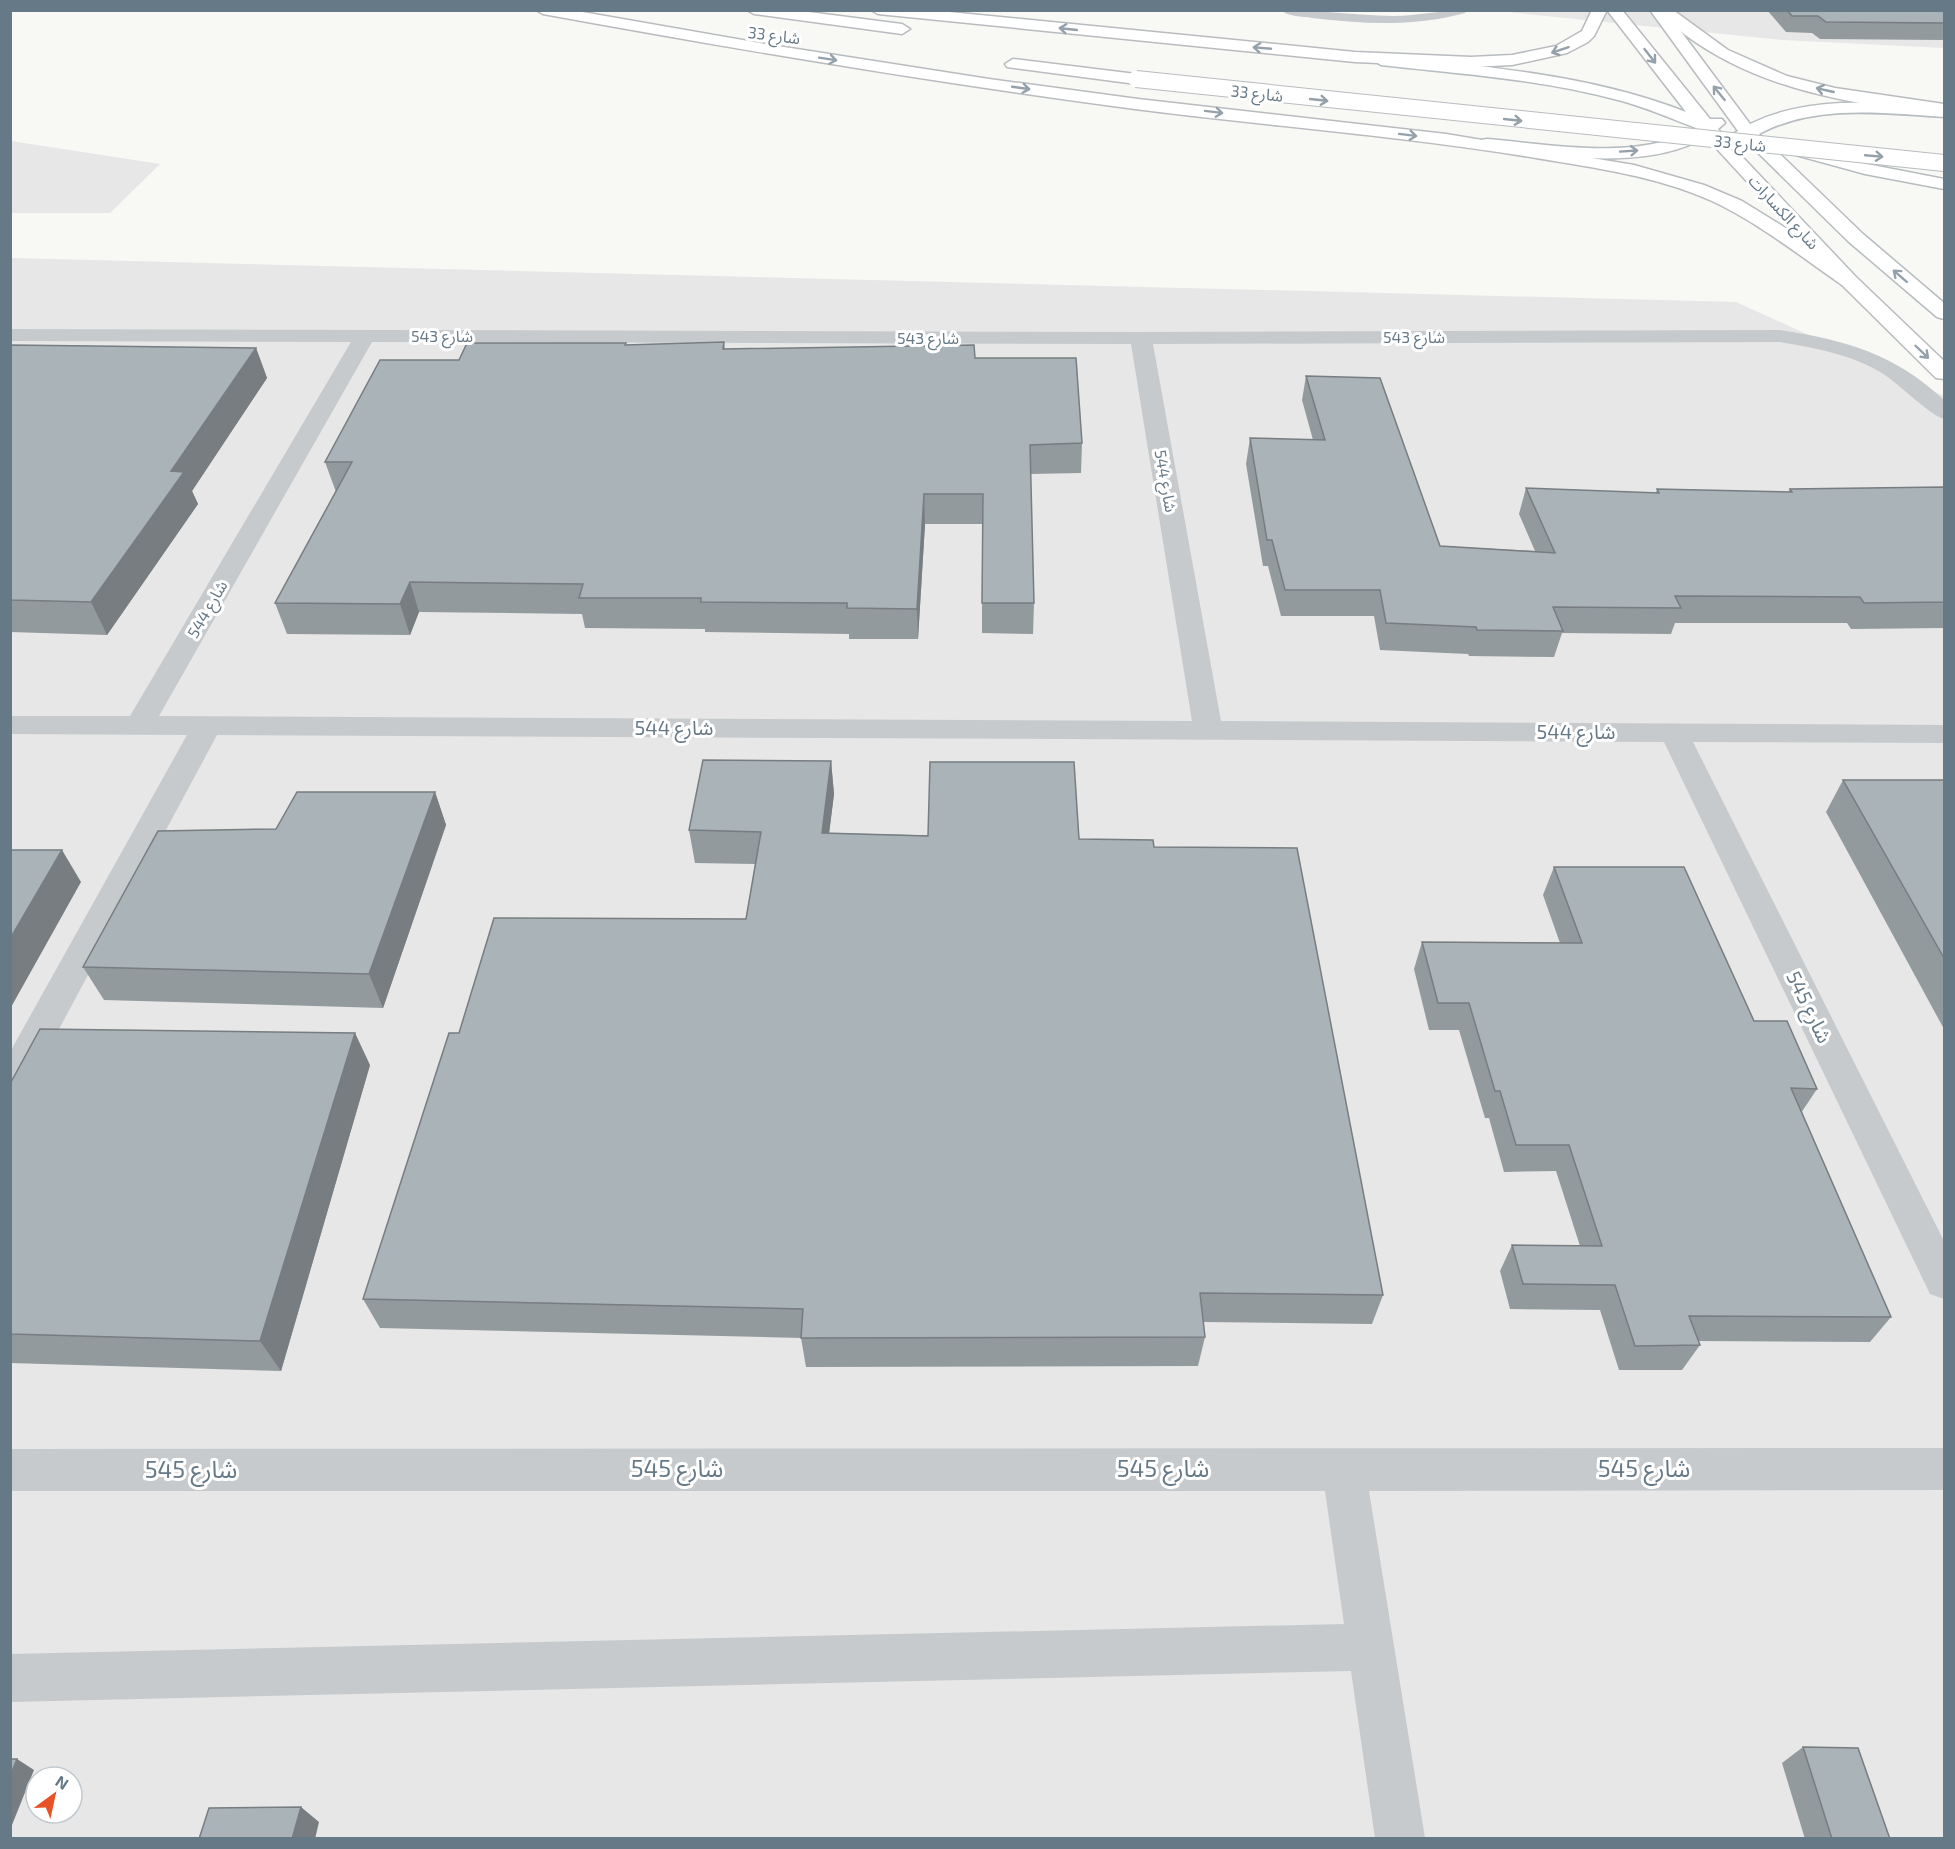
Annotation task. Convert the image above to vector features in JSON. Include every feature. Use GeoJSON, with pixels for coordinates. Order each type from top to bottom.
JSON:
{"type":"FeatureCollection","features":[{"type":"Feature","properties":{"kind":"main road"},"geometry":{"type":"LineString","coordinates":[[543,10],[712,40],[1137,104],[1487,144],[1595,152],[1647,149],[1688,140],[1721,121]]}},
{"type":"Feature","properties":{"kind":"main road","name":"شارع 33"},"geometry":{"type":"LineString","coordinates":[[570,10],[794,38]]}},
{"type":"Feature","properties":{"kind":"main road","name":"شارع 33"},"geometry":{"type":"LineString","coordinates":[[754,10],[918,31]]}},
{"type":"Feature","properties":{"kind":"main road"},"geometry":{"type":"LineString","coordinates":[[878,10],[1355,57],[1570,82],[1721,121]]}},
{"type":"Feature","properties":{"kind":"main road"},"geometry":{"type":"LineString","coordinates":[[1355,57],[1461,62],[1530,58],[1561,50],[1583,39],[1589,33],[1600,10]]}},
{"type":"Feature","properties":{"kind":"main road"},"geometry":{"type":"LineString","coordinates":[[1614,10],[1694,112],[1721,121]]}},
{"type":"Feature","properties":{"kind":"main road","name":"شارع الكسارات"},"geometry":{"type":"LineString","coordinates":[[1657,10],[1721,121],[1848,282],[1944,373]]}},
{"type":"Feature","properties":{"kind":"main road"},"geometry":{"type":"LineString","coordinates":[[1663,10],[1720,52],[1764,73],[1826,91],[1944,111]]}},
{"type":"Feature","properties":{"kind":"main road","name":"شارع 33"},"geometry":{"type":"LineString","coordinates":[[994,62],[1602,129],[1944,162]]}},
{"type":"Feature","properties":{"kind":"main road"},"geometry":{"type":"LineString","coordinates":[[1736,139],[1772,121],[1819,111],[1857,108],[1944,111]]}},
{"type":"Feature","properties":{"kind":"main road","name":"شارع 33"},"geometry":{"type":"LineString","coordinates":[[1605,109],[1813,128]]}},
{"type":"Feature","properties":{"kind":"main road","name":"شارع الكسارات"},"geometry":{"type":"LineString","coordinates":[[1721,121],[1736,139],[1765,149],[1856,238],[1944,314]]}},
{"type":"Feature","properties":{"kind":"main road"},"geometry":{"type":"LineString","coordinates":[[1736,139],[1944,184]]}},
{"type":"Feature","properties":{"kind":"main road"},"geometry":{"type":"LineString","coordinates":[[1487,144],[1623,168],[1687,185],[1742,209],[1848,282]]}},
{"type":"Feature","properties":{"kind":"street"},"geometry":{"type":"LineString","coordinates":[[1288,10],[1403,21],[1425,20],[1460,10]]}},
{"type":"Feature","properties":{"kind":"street","name":"شارع 543"},"geometry":{"type":"LineString","coordinates":[[10,335],[1141,338],[1750,335],[1802,339],[1844,348],[1873,359],[1899,372],[1919,387],[1944,412]]}},
{"type":"Feature","properties":{"kind":"street","name":"شارع 544"},"geometry":{"type":"LineString","coordinates":[[139,726],[365,336]]}},
{"type":"Feature","properties":{"kind":"street","name":"شارع 544"},"geometry":{"type":"LineString","coordinates":[[1141,338],[1208,730]]}},
{"type":"Feature","properties":{"kind":"street","name":"شارع 544"},"geometry":{"type":"LineString","coordinates":[[10,725],[1944,734]]}},
{"type":"Feature","properties":{"kind":"street"},"geometry":{"type":"LineString","coordinates":[[10,1086],[207,726]]}},
{"type":"Feature","properties":{"kind":"street","name":"شارع 545"},"geometry":{"type":"LineString","coordinates":[[1674,733],[1944,1281]]}},
{"type":"Feature","properties":{"kind":"street"},"geometry":{"type":"LineString","coordinates":[[1344,1469],[1400,1839]]}},
{"type":"Feature","properties":{"kind":"street","name":"شارع 545"},"geometry":{"type":"LineString","coordinates":[[10,1470],[1944,1469]]}},
{"type":"Feature","properties":{"kind":"street"},"geometry":{"type":"LineString","coordinates":[[10,1678],[1371,1647]]}},
{"type":"Feature","properties":{"kind":"shaded area"},"geometry":{"type":"Polygon","coordinates":[[[1498,11],[1944,11],[1944,48],[1783,40],[1498,11]]]}},
{"type":"Feature","properties":{"kind":"shaded area"},"geometry":{"type":"Polygon","coordinates":[[[10,141],[160,164],[110,213],[11,213],[10,141]]]}},
{"type":"Feature","properties":{"kind":"shaded area"},"geometry":{"type":"Polygon","coordinates":[[[11,258],[1736,302],[1944,396],[1944,1838],[11,1838],[11,258]]]}},
{"type":"Feature","properties":{"kind":"building"},"geometry":{"type":"Polygon","coordinates":[[[1787,10],[1944,10],[1944,23],[1826,22],[1818,16],[1792,16],[1787,10]]]}},
{"type":"Feature","properties":{"kind":"building"},"geometry":{"type":"Polygon","coordinates":[[[724,342],[723,349],[974,345],[975,358],[1076,358],[1082,443],[1030,445],[1034,603],[982,603],[983,494],[924,494],[917,609],[847,608],[847,603],[701,602],[701,598],[579,598],[583,584],[410,582],[400,604],[275,603],[352,462],[325,462],[380,360],[459,360],[467,343],[626,343],[625,345],[724,342]]]}},
{"type":"Feature","properties":{"kind":"building"},"geometry":{"type":"Polygon","coordinates":[[[10,345],[256,348],[171,471],[184,472],[91,602],[10,600],[10,345]]]}},
{"type":"Feature","properties":{"kind":"building"},"geometry":{"type":"Polygon","coordinates":[[[1306,376],[1380,378],[1440,546],[1555,553],[1526,488],[1659,493],[1657,489],[1792,492],[1790,489],[1944,487],[1944,602],[1864,603],[1860,597],[1675,596],[1681,608],[1553,607],[1563,631],[1477,630],[1476,627],[1386,623],[1380,590],[1285,590],[1272,540],[1267,540],[1250,438],[1325,440],[1306,376]]]}},
{"type":"Feature","properties":{"kind":"building"},"geometry":{"type":"Polygon","coordinates":[[[703,760],[831,761],[822,833],[928,836],[930,762],[1074,762],[1079,839],[1153,840],[1154,847],[1297,848],[1383,1295],[1200,1293],[1205,1337],[801,1338],[803,1309],[363,1299],[449,1033],[459,1033],[494,918],[746,919],[761,832],[689,830],[703,760]]]}},
{"type":"Feature","properties":{"kind":"building"},"geometry":{"type":"Polygon","coordinates":[[[1843,780],[1944,780],[1944,958],[1843,780]]]}},
{"type":"Feature","properties":{"kind":"building"},"geometry":{"type":"Polygon","coordinates":[[[297,792],[435,792],[369,974],[83,967],[158,831],[276,829],[297,792]]]}},
{"type":"Feature","properties":{"kind":"building"},"geometry":{"type":"Polygon","coordinates":[[[10,850],[62,850],[10,939],[10,850]]]}},
{"type":"Feature","properties":{"kind":"building"},"geometry":{"type":"Polygon","coordinates":[[[1554,867],[1684,867],[1754,1021],[1787,1021],[1817,1089],[1791,1088],[1891,1317],[1689,1316],[1700,1345],[1635,1346],[1615,1285],[1523,1284],[1512,1245],[1602,1246],[1569,1145],[1516,1145],[1500,1091],[1495,1091],[1469,1003],[1438,1003],[1422,942],[1582,943],[1554,867]]]}},
{"type":"Feature","properties":{"kind":"building"},"geometry":{"type":"Polygon","coordinates":[[[40,1029],[355,1033],[260,1341],[10,1334],[10,1084],[40,1029]]]}},
{"type":"Feature","properties":{"kind":"building"},"geometry":{"type":"Polygon","coordinates":[[[1803,1747],[1858,1748],[1890,1839],[1832,1839],[1803,1747]]]}},
{"type":"Feature","properties":{"kind":"building"},"geometry":{"type":"Polygon","coordinates":[[[10,1759],[17,1759],[10,1776],[10,1759]]]}},
{"type":"Feature","properties":{"kind":"building"},"geometry":{"type":"Polygon","coordinates":[[[301,1807],[292,1839],[199,1839],[209,1808],[301,1807]]]}}]}
